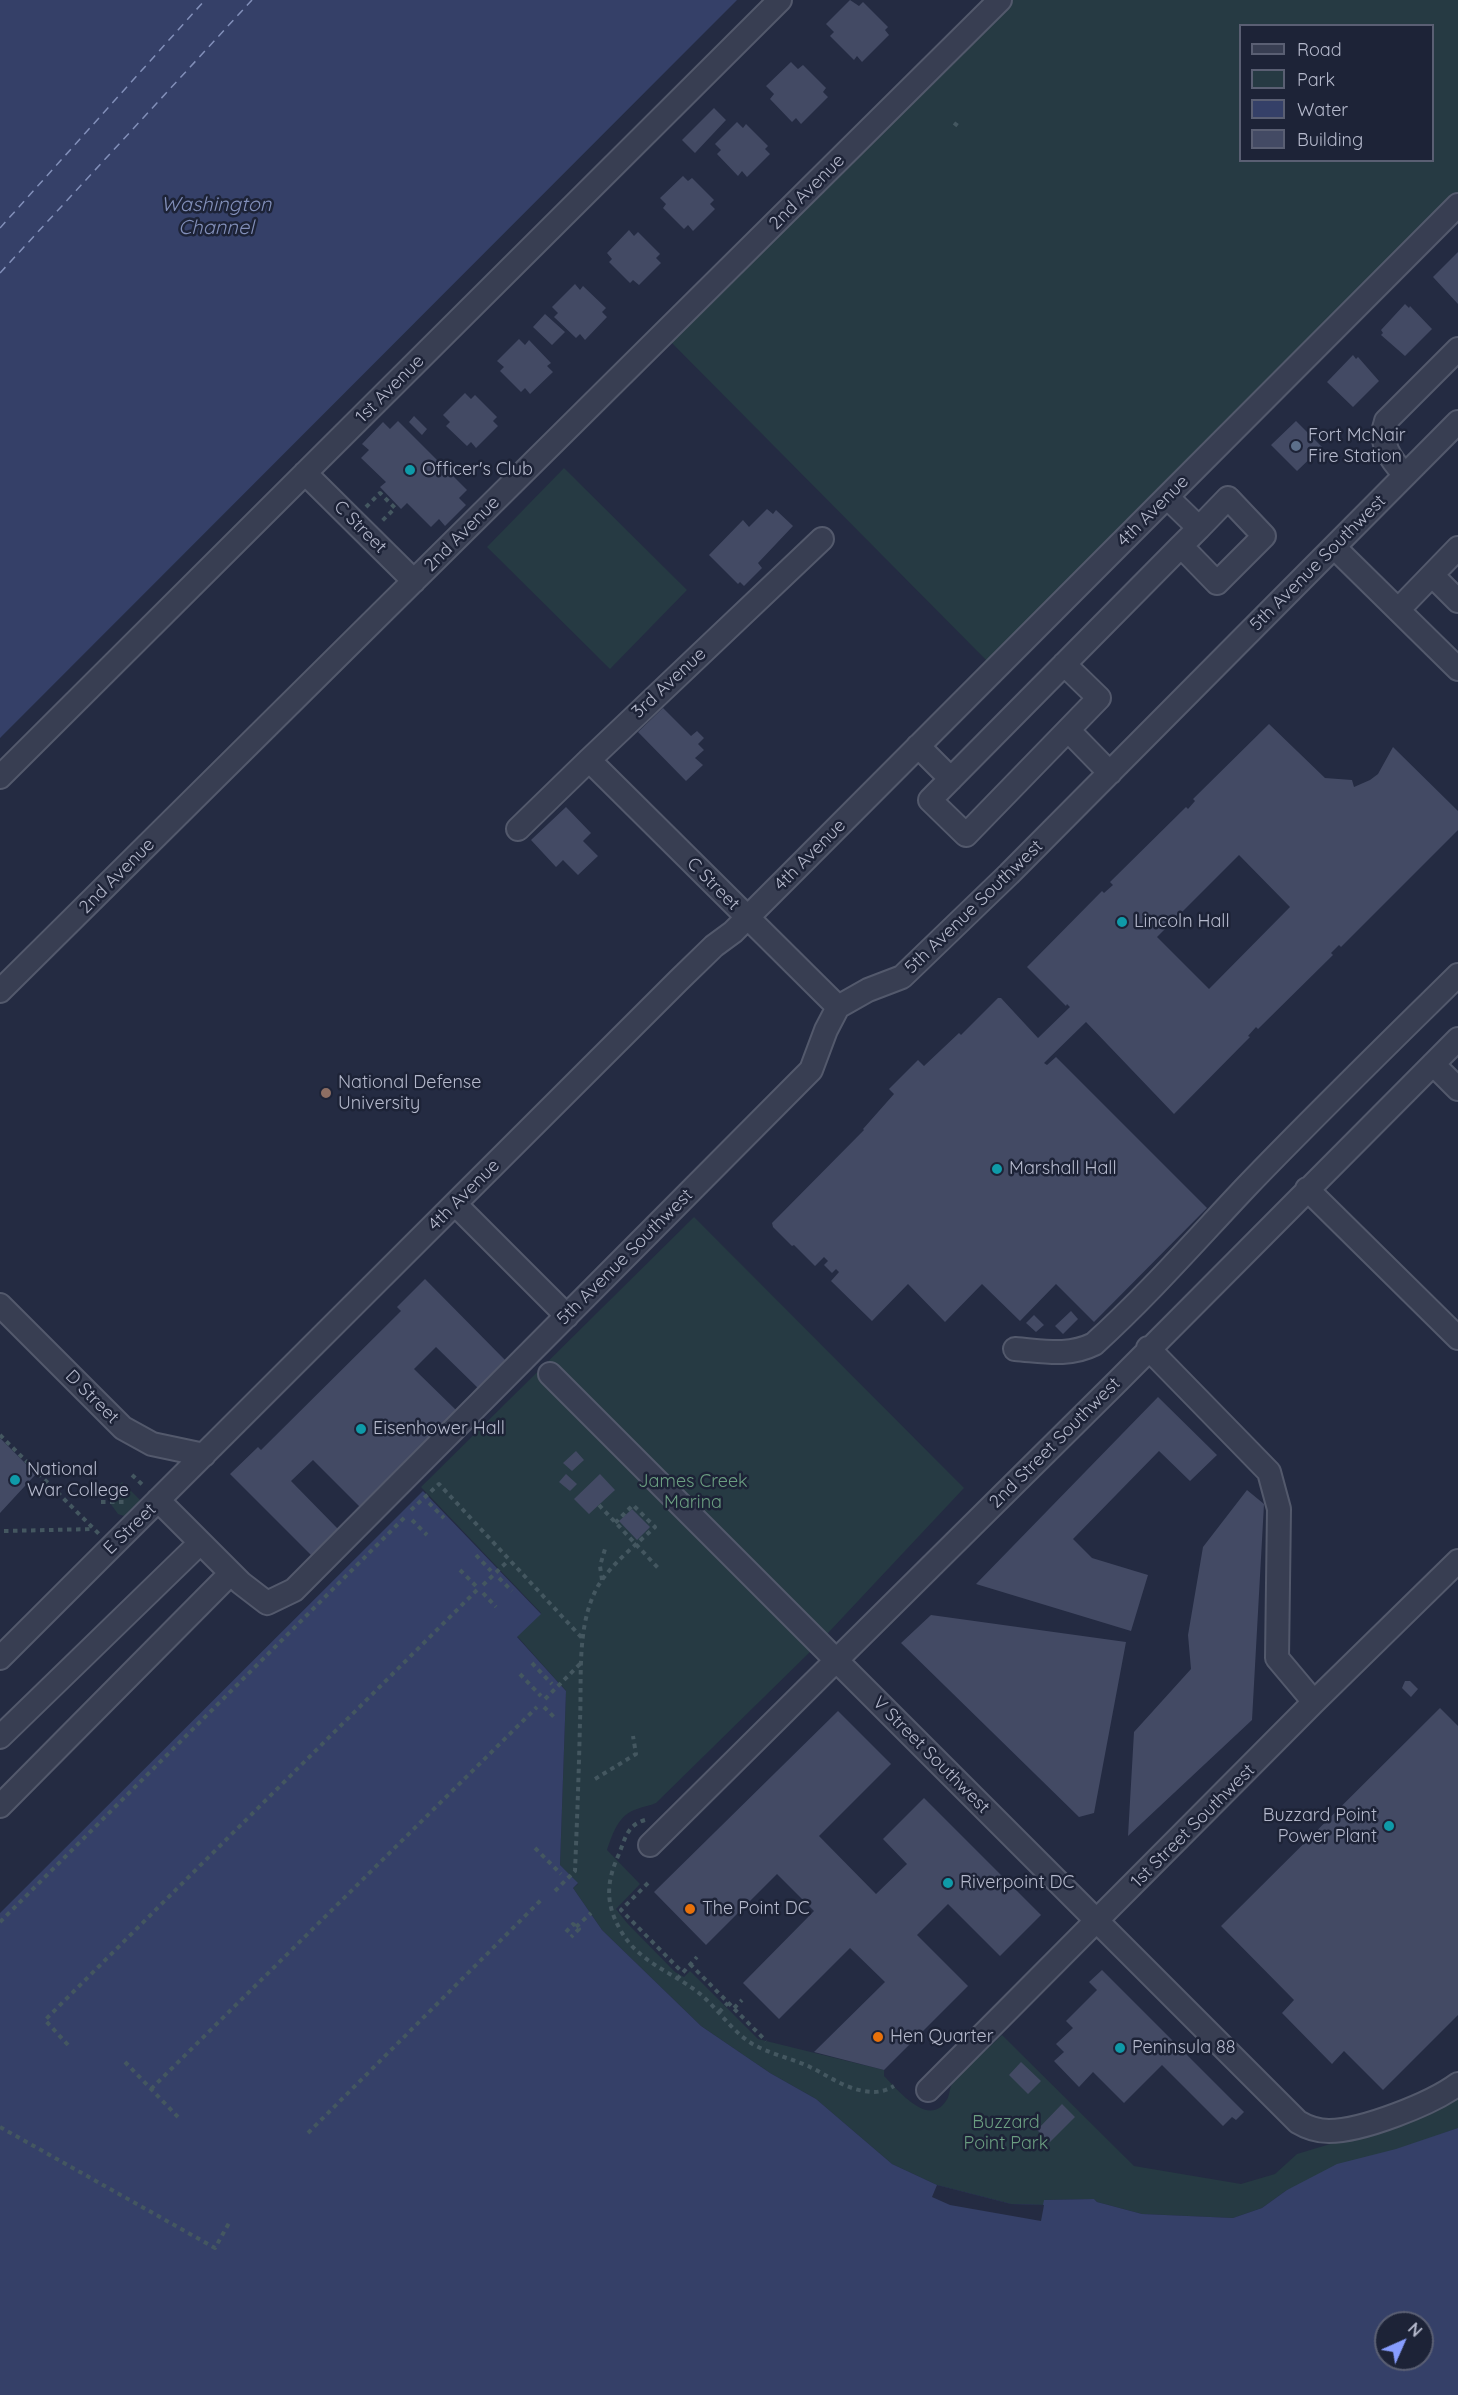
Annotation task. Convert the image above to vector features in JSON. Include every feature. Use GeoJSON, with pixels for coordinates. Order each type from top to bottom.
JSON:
{"type":"FeatureCollection","features":[{"type":"Feature","properties":{"kind":"street","name":"1st Avenue"},"geometry":{"type":"LineString","coordinates":[[0,777],[780,0]]}},
{"type":"Feature","properties":{"kind":"street","name":"2nd Avenue"},"geometry":{"type":"LineString","coordinates":[[0,991],[1000,0]]}},
{"type":"Feature","properties":{"kind":"street","name":"4th Avenue"},"geometry":{"type":"LineString","coordinates":[[154,1496],[204,1455],[679,980],[747,918],[1458,205]]}},
{"type":"Feature","properties":{"kind":"street"},"geometry":{"type":"LineString","coordinates":[[1406,475],[1392,461],[1383,441],[1386,421],[1458,349]]}},
{"type":"Feature","properties":{"kind":"street","name":"5th Avenue Southwest"},"geometry":{"type":"LineString","coordinates":[[294,1590],[811,1070],[837,1007],[868,990],[902,977],[1110,773],[1458,422]]}},
{"type":"Feature","properties":{"kind":"street","name":"C Street"},"geometry":{"type":"LineString","coordinates":[[305,473],[414,581]]}},
{"type":"Feature","properties":{"kind":"street"},"geometry":{"type":"LineString","coordinates":[[1167,497],[1199,528]]}},
{"type":"Feature","properties":{"kind":"street"},"geometry":{"type":"LineString","coordinates":[[1064,664],[1100,698],[966,834],[930,800],[1064,664],[1181,546],[1199,528],[1228,498],[1264,536],[1217,583],[1181,546]]}},
{"type":"Feature","properties":{"kind":"street","name":"3rd Avenue"},"geometry":{"type":"LineString","coordinates":[[518,829],[822,539]]}},
{"type":"Feature","properties":{"kind":"street"},"geometry":{"type":"LineString","coordinates":[[1334,547],[1458,669]]}},
{"type":"Feature","properties":{"kind":"street"},"geometry":{"type":"LineString","coordinates":[[1398,610],[1458,548]]}},
{"type":"Feature","properties":{"kind":"street"},"geometry":{"type":"LineString","coordinates":[[1432,575],[1458,601]]}},
{"type":"Feature","properties":{"kind":"street"},"geometry":{"type":"LineString","coordinates":[[1068,730],[1110,773]]}},
{"type":"Feature","properties":{"kind":"street"},"geometry":{"type":"LineString","coordinates":[[918,746],[951,779]]}},
{"type":"Feature","properties":{"kind":"street","name":"C Street"},"geometry":{"type":"LineString","coordinates":[[589,760],[837,1007]]}},
{"type":"Feature","properties":{"kind":"street"},"geometry":{"type":"LineString","coordinates":[[1015,1349],[1064,1353],[1079,1351],[1094,1344],[1204,1234],[1323,1109],[1458,975]]}},
{"type":"Feature","properties":{"kind":"street","name":"2nd Street Southwest"},"geometry":{"type":"LineString","coordinates":[[650,1845],[1458,1039]]}},
{"type":"Feature","properties":{"kind":"street"},"geometry":{"type":"LineString","coordinates":[[1433,1064],[1458,1089]]}},
{"type":"Feature","properties":{"kind":"street"},"geometry":{"type":"LineString","coordinates":[[1307,1189],[1458,1338]]}},
{"type":"Feature","properties":{"kind":"street"},"geometry":{"type":"LineString","coordinates":[[455,1204],[567,1316]]}},
{"type":"Feature","properties":{"kind":"street","name":"D Street"},"geometry":{"type":"LineString","coordinates":[[0,1305],[123,1428],[152,1444],[204,1455]]}},
{"type":"Feature","properties":{"kind":"street"},"geometry":{"type":"LineString","coordinates":[[1148,1348],[1269,1472],[1280,1509],[1277,1658],[1314,1702]]}},
{"type":"Feature","properties":{"kind":"street","name":"V Street Southwest"},"geometry":{"type":"LineString","coordinates":[[550,1374],[1298,2122],[1316,2130],[1346,2129],[1435,2099],[1458,2084]]}},
{"type":"Feature","properties":{"kind":"street","name":"E Street"},"geometry":{"type":"LineString","coordinates":[[0,1658],[112,1547],[154,1496],[231,1573],[267,1603],[294,1590]]}},
{"type":"Feature","properties":{"kind":"street"},"geometry":{"type":"LineString","coordinates":[[0,1737],[200,1543]]}},
{"type":"Feature","properties":{"kind":"street","name":"1st Street Southwest"},"geometry":{"type":"LineString","coordinates":[[928,2090],[1314,1702],[1458,1561]]}},
{"type":"Feature","properties":{"kind":"street"},"geometry":{"type":"LineString","coordinates":[[0,1806],[231,1573]]}},
{"type":"Feature","properties":{"kind":"path"},"geometry":{"type":"LineString","coordinates":[[380,493],[395,508]]}},
{"type":"Feature","properties":{"kind":"path"},"geometry":{"type":"LineString","coordinates":[[0,1435],[112,1547]]}},
{"type":"Feature","properties":{"kind":"path"},"geometry":{"type":"LineString","coordinates":[[132,1475],[154,1496]]}},
{"type":"Feature","properties":{"kind":"path"},"geometry":{"type":"LineString","coordinates":[[411,1510],[439,1484],[584,1639]]}},
{"type":"Feature","properties":{"kind":"path"},"geometry":{"type":"LineString","coordinates":[[429,1503],[444,1518]]}},
{"type":"Feature","properties":{"kind":"path"},"geometry":{"type":"LineString","coordinates":[[599,1505],[660,1570]]}},
{"type":"Feature","properties":{"kind":"path"},"geometry":{"type":"LineString","coordinates":[[555,1891],[575,1871],[581,1663],[585,1620],[590,1604],[602,1581],[655,1527],[633,1505],[615,1522]]}},
{"type":"Feature","properties":{"kind":"path"},"geometry":{"type":"LineString","coordinates":[[0,1922],[406,1516]]}},
{"type":"Feature","properties":{"kind":"path"},"geometry":{"type":"LineString","coordinates":[[412,1520],[427,1535]]}},
{"type":"Feature","properties":{"kind":"path"},"geometry":{"type":"LineString","coordinates":[[4,1531],[93,1529]]}},
{"type":"Feature","properties":{"kind":"path"},"geometry":{"type":"LineString","coordinates":[[602,1581],[600,1566],[605,1549]]}},
{"type":"Feature","properties":{"kind":"path"},"geometry":{"type":"LineString","coordinates":[[476,1555],[491,1571]]}},
{"type":"Feature","properties":{"kind":"path"},"geometry":{"type":"LineString","coordinates":[[483,1585],[509,1560]]}},
{"type":"Feature","properties":{"kind":"path"},"geometry":{"type":"LineString","coordinates":[[68,2045],[45,2020],[477,1588],[460,1570]]}},
{"type":"Feature","properties":{"kind":"path"},"geometry":{"type":"LineString","coordinates":[[499,1578],[512,1591]]}},
{"type":"Feature","properties":{"kind":"path"},"geometry":{"type":"LineString","coordinates":[[483,1593],[496,1607]]}},
{"type":"Feature","properties":{"kind":"path"},"geometry":{"type":"LineString","coordinates":[[532,1663],[552,1684]]}},
{"type":"Feature","properties":{"kind":"path"},"geometry":{"type":"LineString","coordinates":[[520,1674],[543,1697],[581,1663]]}},
{"type":"Feature","properties":{"kind":"path"},"geometry":{"type":"LineString","coordinates":[[151,2089],[537,1707]]}},
{"type":"Feature","properties":{"kind":"path"},"geometry":{"type":"LineString","coordinates":[[544,1707],[555,1718]]}},
{"type":"Feature","properties":{"kind":"path"},"geometry":{"type":"LineString","coordinates":[[595,1779],[636,1754],[633,1736]]}},
{"type":"Feature","properties":{"kind":"path"},"geometry":{"type":"LineString","coordinates":[[535,1848],[561,1874]]}},
{"type":"Feature","properties":{"kind":"path"},"geometry":{"type":"LineString","coordinates":[[619,1852],[609,1883],[609,1904],[615,1921],[637,1951],[695,1989],[751,2043],[810,2067],[848,2087],[878,2092],[894,2086]]}},
{"type":"Feature","properties":{"kind":"path"},"geometry":{"type":"LineString","coordinates":[[648,1883],[621,1910],[682,1972]]}},
{"type":"Feature","properties":{"kind":"path"},"geometry":{"type":"LineString","coordinates":[[308,2133],[543,1898]]}},
{"type":"Feature","properties":{"kind":"path"},"geometry":{"type":"LineString","coordinates":[[576,1927],[591,1913]]}},
{"type":"Feature","properties":{"kind":"path"},"geometry":{"type":"LineString","coordinates":[[615,1921],[624,1913]]}},
{"type":"Feature","properties":{"kind":"path"},"geometry":{"type":"LineString","coordinates":[[566,1932],[573,1924],[579,1929],[571,1937]]}},
{"type":"Feature","properties":{"kind":"path"},"geometry":{"type":"LineString","coordinates":[[677,1978],[697,1957]]}},
{"type":"Feature","properties":{"kind":"path"},"geometry":{"type":"LineString","coordinates":[[690,1964],[766,2041]]}},
{"type":"Feature","properties":{"kind":"path"},"geometry":{"type":"LineString","coordinates":[[734,2008],[742,2000]]}},
{"type":"Feature","properties":{"kind":"path"},"geometry":{"type":"LineString","coordinates":[[719,2012],[728,2002]]}},
{"type":"Feature","properties":{"kind":"path"},"geometry":{"type":"LineString","coordinates":[[125,2062],[178,2117]]}},
{"type":"Feature","properties":{"kind":"path"},"geometry":{"type":"LineString","coordinates":[[0,2127],[215,2248],[229,2223]]}},
{"type":"Feature","properties":{"kind":"green space"},"geometry":{"type":"Polygon","coordinates":[[[1000,0],[1458,0],[1458,205],[995,669],[663,334],[1000,0]]]}},
{"type":"Feature","properties":{"kind":"green space"},"geometry":{"type":"Polygon","coordinates":[[[564,468],[687,590],[610,669],[487,547],[564,468]]]}},
{"type":"Feature","properties":{"kind":"green space","name":"James Creek Marina"},"geometry":{"type":"Polygon","coordinates":[[[694,1217],[964,1488],[813,1649],[656,1803],[631,1812],[621,1820],[607,1850],[640,1884],[616,1909],[627,1923],[675,1972],[684,1977],[690,1971],[758,2039],[884,2070],[884,2076],[897,2090],[922,2109],[939,2108],[947,2099],[956,2078],[1002,2035],[1134,2166],[1241,2184],[1275,2174],[1297,2154],[1433,2113],[1458,2096],[1458,2128],[1287,2190],[1262,2208],[1233,2218],[1142,2214],[1097,2202],[1094,2199],[1045,2200],[1044,2205],[1011,2204],[937,2185],[892,2164],[816,2099],[770,2073],[701,2026],[602,1930],[573,1888],[578,1884],[560,1865],[566,1691],[517,1636],[541,1613],[421,1487],[694,1217]]]}},
{"type":"Feature","properties":{"kind":"green space"},"geometry":{"type":"Polygon","coordinates":[[[122,1482],[144,1504],[127,1517],[118,1514],[110,1503],[111,1493],[122,1482]]]}},
{"type":"Feature","properties":{"kind":"water","name":"Washington Channel"},"geometry":{"type":"Polygon","coordinates":[[[0,0],[737,0],[0,738],[0,0]]]}},
{"type":"Feature","properties":{"kind":"water"},"geometry":{"type":"Polygon","coordinates":[[[423,1491],[541,1614],[517,1637],[566,1691],[560,1865],[578,1883],[573,1888],[602,1930],[701,2026],[770,2073],[816,2099],[892,2164],[937,2185],[1011,2204],[1043,2205],[1044,2200],[1094,2199],[1097,2202],[1142,2214],[1233,2218],[1262,2208],[1287,2190],[1337,2164],[1396,2149],[1458,2128],[1458,2395],[0,2395],[0,1913],[423,1491]]]}},
{"type":"Feature","properties":{"kind":"pier"},"geometry":{"type":"Polygon","coordinates":[[[937,2185],[1011,2204],[1044,2205],[1041,2221],[950,2205],[932,2197],[937,2185]]]}},
{"type":"Feature","properties":{"kind":"building"},"geometry":{"type":"Polygon","coordinates":[[[850,0],[859,6],[863,2],[888,27],[885,30],[889,35],[862,62],[857,56],[854,60],[830,36],[834,32],[826,24],[850,0]]]}},
{"type":"Feature","properties":{"kind":"building"},"geometry":{"type":"Polygon","coordinates":[[[791,62],[798,69],[803,65],[826,88],[823,92],[828,97],[801,124],[796,118],[792,122],[770,99],[774,94],[766,86],[791,62]]]}},
{"type":"Feature","properties":{"kind":"building"},"geometry":{"type":"Polygon","coordinates":[[[714,108],[726,120],[695,153],[682,140],[714,108]]]}},
{"type":"Feature","properties":{"kind":"building"},"geometry":{"type":"Polygon","coordinates":[[[737,122],[743,128],[746,124],[768,146],[765,149],[770,154],[747,177],[742,171],[738,176],[717,154],[721,150],[715,144],[737,122]]]}},
{"type":"Feature","properties":{"kind":"building"},"geometry":{"type":"Polygon","coordinates":[[[683,176],[688,181],[692,178],[714,200],[710,204],[715,209],[693,231],[688,225],[684,229],[663,208],[666,204],[660,198],[683,176]]]}},
{"type":"Feature","properties":{"kind":"building"},"geometry":{"type":"Polygon","coordinates":[[[629,230],[634,236],[638,232],[660,254],[656,258],[661,263],[639,285],[633,280],[630,283],[609,262],[612,259],[607,253],[629,230]]]}},
{"type":"Feature","properties":{"kind":"building"},"geometry":{"type":"Polygon","coordinates":[[[1458,252],[1458,304],[1433,277],[1458,252]]]}},
{"type":"Feature","properties":{"kind":"building"},"geometry":{"type":"Polygon","coordinates":[[[575,284],[580,290],[583,286],[606,308],[602,312],[607,317],[585,340],[580,334],[576,338],[554,317],[558,313],[552,307],[575,284]]]}},
{"type":"Feature","properties":{"kind":"building"},"geometry":{"type":"Polygon","coordinates":[[[1405,304],[1409,308],[1410,306],[1432,329],[1405,356],[1381,335],[1383,333],[1381,330],[1405,304]]]}},
{"type":"Feature","properties":{"kind":"building"},"geometry":{"type":"Polygon","coordinates":[[[545,314],[565,332],[552,345],[533,327],[545,314]]]}},
{"type":"Feature","properties":{"kind":"building"},"geometry":{"type":"Polygon","coordinates":[[[519,339],[525,345],[529,340],[551,363],[547,366],[553,372],[530,394],[525,388],[521,392],[500,371],[504,367],[497,361],[519,339]]]}},
{"type":"Feature","properties":{"kind":"building"},"geometry":{"type":"Polygon","coordinates":[[[1353,355],[1356,359],[1358,357],[1379,381],[1353,407],[1327,382],[1353,355]]]}},
{"type":"Feature","properties":{"kind":"building"},"geometry":{"type":"Polygon","coordinates":[[[465,393],[471,399],[475,395],[497,417],[493,421],[498,426],[476,448],[471,442],[467,446],[446,426],[450,422],[443,415],[465,393]]]}},
{"type":"Feature","properties":{"kind":"building"},"geometry":{"type":"Polygon","coordinates":[[[414,416],[427,429],[422,435],[409,422],[414,416]]]}},
{"type":"Feature","properties":{"kind":"building","name":"Officer's Club"},"geometry":{"type":"Polygon","coordinates":[[[398,421],[467,490],[459,498],[466,505],[445,526],[439,519],[431,527],[407,503],[401,509],[380,487],[386,482],[361,458],[369,450],[362,444],[383,422],[390,429],[398,421]]]}},
{"type":"Feature","properties":{"kind":"building","name":"Fort McNair Fire Station"},"geometry":{"type":"Polygon","coordinates":[[[1296,421],[1322,447],[1297,471],[1271,445],[1296,421]]]}},
{"type":"Feature","properties":{"kind":"building"},"geometry":{"type":"Polygon","coordinates":[[[767,509],[773,514],[776,510],[793,526],[758,563],[762,568],[744,586],[740,582],[738,584],[709,555],[743,520],[749,527],[767,509]]]}},
{"type":"Feature","properties":{"kind":"building"},"geometry":{"type":"Polygon","coordinates":[[[663,708],[691,736],[697,731],[704,738],[698,744],[704,750],[695,758],[703,765],[686,781],[638,732],[663,708]]]}},
{"type":"Feature","properties":{"kind":"building"},"geometry":{"type":"Polygon","coordinates":[[[1269,724],[1325,778],[1352,780],[1354,787],[1378,774],[1393,747],[1458,811],[1458,830],[1341,947],[1339,945],[1331,953],[1333,955],[1258,1029],[1256,1027],[1248,1036],[1250,1037],[1174,1114],[1086,1022],[1044,1063],[1047,1065],[1056,1057],[1207,1208],[1094,1322],[1056,1284],[1020,1321],[982,1284],[945,1322],[908,1284],[872,1321],[831,1281],[839,1272],[836,1269],[832,1273],[824,1265],[828,1261],[824,1257],[815,1266],[773,1227],[772,1223],[864,1130],[894,1094],[889,1089],[918,1060],[924,1066],[959,1033],[961,1035],[998,998],[1001,998],[1038,1038],[1070,1007],[1067,1004],[1066,1006],[1027,967],[1102,891],[1104,893],[1113,885],[1110,882],[1186,807],[1188,809],[1195,801],[1193,799],[1269,724]],[[1239,855],[1157,937],[1209,989],[1290,907],[1239,855]]]}},
{"type":"Feature","properties":{"kind":"building"},"geometry":{"type":"Polygon","coordinates":[[[566,807],[591,833],[583,841],[598,856],[578,875],[563,860],[556,867],[531,840],[566,807]]]}},
{"type":"Feature","properties":{"kind":"building","name":"Eisenhower Hall"},"geometry":{"type":"Polygon","coordinates":[[[425,1279],[507,1362],[479,1389],[436,1347],[414,1369],[456,1410],[360,1507],[313,1460],[291,1481],[338,1529],[312,1556],[230,1474],[258,1447],[261,1450],[401,1311],[397,1307],[425,1279]]]}},
{"type":"Feature","properties":{"kind":"building"},"geometry":{"type":"Polygon","coordinates":[[[1071,1311],[1078,1319],[1063,1334],[1055,1326],[1071,1311]]]}},
{"type":"Feature","properties":{"kind":"building"},"geometry":{"type":"Polygon","coordinates":[[[1034,1315],[1044,1325],[1036,1332],[1026,1323],[1034,1315]]]}},
{"type":"Feature","properties":{"kind":"building"},"geometry":{"type":"Polygon","coordinates":[[[1158,1397],[1217,1455],[1190,1481],[1159,1451],[1073,1539],[1092,1558],[1148,1575],[1131,1631],[976,1584],[1158,1397]]]}},
{"type":"Feature","properties":{"kind":"building","name":"National War College"},"geometry":{"type":"Polygon","coordinates":[[[0,1438],[36,1474],[0,1513],[0,1438]]]}},
{"type":"Feature","properties":{"kind":"building"},"geometry":{"type":"Polygon","coordinates":[[[576,1451],[584,1460],[572,1471],[563,1463],[576,1451]]]}},
{"type":"Feature","properties":{"kind":"building"},"geometry":{"type":"Polygon","coordinates":[[[566,1474],[577,1484],[570,1491],[559,1482],[566,1474]]]}},
{"type":"Feature","properties":{"kind":"building"},"geometry":{"type":"Polygon","coordinates":[[[600,1474],[615,1490],[589,1514],[574,1499],[600,1474]]]}},
{"type":"Feature","properties":{"kind":"building"},"geometry":{"type":"Polygon","coordinates":[[[1247,1490],[1264,1504],[1252,1720],[1128,1836],[1134,1732],[1191,1669],[1188,1635],[1203,1547],[1247,1490]]]}},
{"type":"Feature","properties":{"kind":"building"},"geometry":{"type":"Polygon","coordinates":[[[632,1509],[650,1527],[637,1540],[619,1521],[632,1509]]]}},
{"type":"Feature","properties":{"kind":"building"},"geometry":{"type":"Polygon","coordinates":[[[931,1615],[1126,1642],[1094,1813],[1079,1817],[901,1643],[931,1615]]]}},
{"type":"Feature","properties":{"kind":"building"},"geometry":{"type":"Polygon","coordinates":[[[1405,1681],[1410,1681],[1418,1689],[1411,1697],[1402,1688],[1405,1681]]]}},
{"type":"Feature","properties":{"kind":"building","name":"Buzzard Point Power Plant"},"geometry":{"type":"Polygon","coordinates":[[[1440,1708],[1458,1726],[1458,2015],[1383,2090],[1344,2051],[1332,2064],[1282,2013],[1294,2000],[1221,1926],[1440,1708]]]}},
{"type":"Feature","properties":{"kind":"building","name":"Riverpoint DC"},"geometry":{"type":"Polygon","coordinates":[[[838,1711],[891,1764],[819,1836],[876,1894],[907,1864],[883,1839],[924,1798],[1041,1915],[1000,1956],[948,1904],[917,1935],[968,1986],[884,2070],[814,2052],[885,1982],[850,1948],[779,2019],[743,1983],[814,1911],[777,1874],[706,1945],[654,1892],[838,1711]]]}},
{"type":"Feature","properties":{"kind":"building","name":"Peninsula 88"},"geometry":{"type":"Polygon","coordinates":[[[1102,1970],[1244,2112],[1236,2120],[1232,2117],[1223,2126],[1162,2065],[1124,2103],[1093,2072],[1079,2087],[1054,2061],[1064,2052],[1056,2044],[1073,2028],[1066,2021],[1097,1990],[1089,1982],[1102,1970]]]}},
{"type":"Feature","properties":{"kind":"building"},"geometry":{"type":"Polygon","coordinates":[[[1021,2062],[1041,2081],[1028,2094],[1009,2075],[1021,2062]]]}},
{"type":"Feature","properties":{"kind":"building"},"geometry":{"type":"Polygon","coordinates":[[[1062,2104],[1075,2117],[1050,2142],[1037,2130],[1062,2104]]]}},
{"type":"Feature","properties":{"kind":"ferry route"},"geometry":{"type":"LineString","coordinates":[[0,228],[205,0]]}},
{"type":"Feature","properties":{"kind":"ferry route"},"geometry":{"type":"LineString","coordinates":[[0,273],[252,0]]}},
{"type":"Feature","properties":{"kind":"place","name":"Fort McNair Fire Station"},"geometry":{"type":"Point","coordinates":[1296,446]}},
{"type":"Feature","properties":{"kind":"place","name":"Officer's Club"},"geometry":{"type":"Point","coordinates":[410,470]}},
{"type":"Feature","properties":{"kind":"place","name":"Lincoln Hall"},"geometry":{"type":"Point","coordinates":[1122,922]}},
{"type":"Feature","properties":{"kind":"place","name":"National Defense University"},"geometry":{"type":"Point","coordinates":[326,1093]}},
{"type":"Feature","properties":{"kind":"place","name":"Marshall Hall"},"geometry":{"type":"Point","coordinates":[997,1169]}},
{"type":"Feature","properties":{"kind":"place","name":"Eisenhower Hall"},"geometry":{"type":"Point","coordinates":[361,1429]}},
{"type":"Feature","properties":{"kind":"place","name":"National War College"},"geometry":{"type":"Point","coordinates":[15,1480]}},
{"type":"Feature","properties":{"kind":"place","name":"Buzzard Point Power Plant"},"geometry":{"type":"Point","coordinates":[1389,1826]}},
{"type":"Feature","properties":{"kind":"place","name":"Riverpoint DC"},"geometry":{"type":"Point","coordinates":[948,1883]}},
{"type":"Feature","properties":{"kind":"place","name":"The Point DC"},"geometry":{"type":"Point","coordinates":[690,1909]}},
{"type":"Feature","properties":{"kind":"place","name":"Hen Quarter"},"geometry":{"type":"Point","coordinates":[878,2037]}},
{"type":"Feature","properties":{"kind":"place","name":"Peninsula 88"},"geometry":{"type":"Point","coordinates":[1120,2048]}},
{"type":"Feature","properties":{"kind":"park label","name":"Buzzard Point Park"},"geometry":{"type":"Point","coordinates":[1006,2133]}}]}
